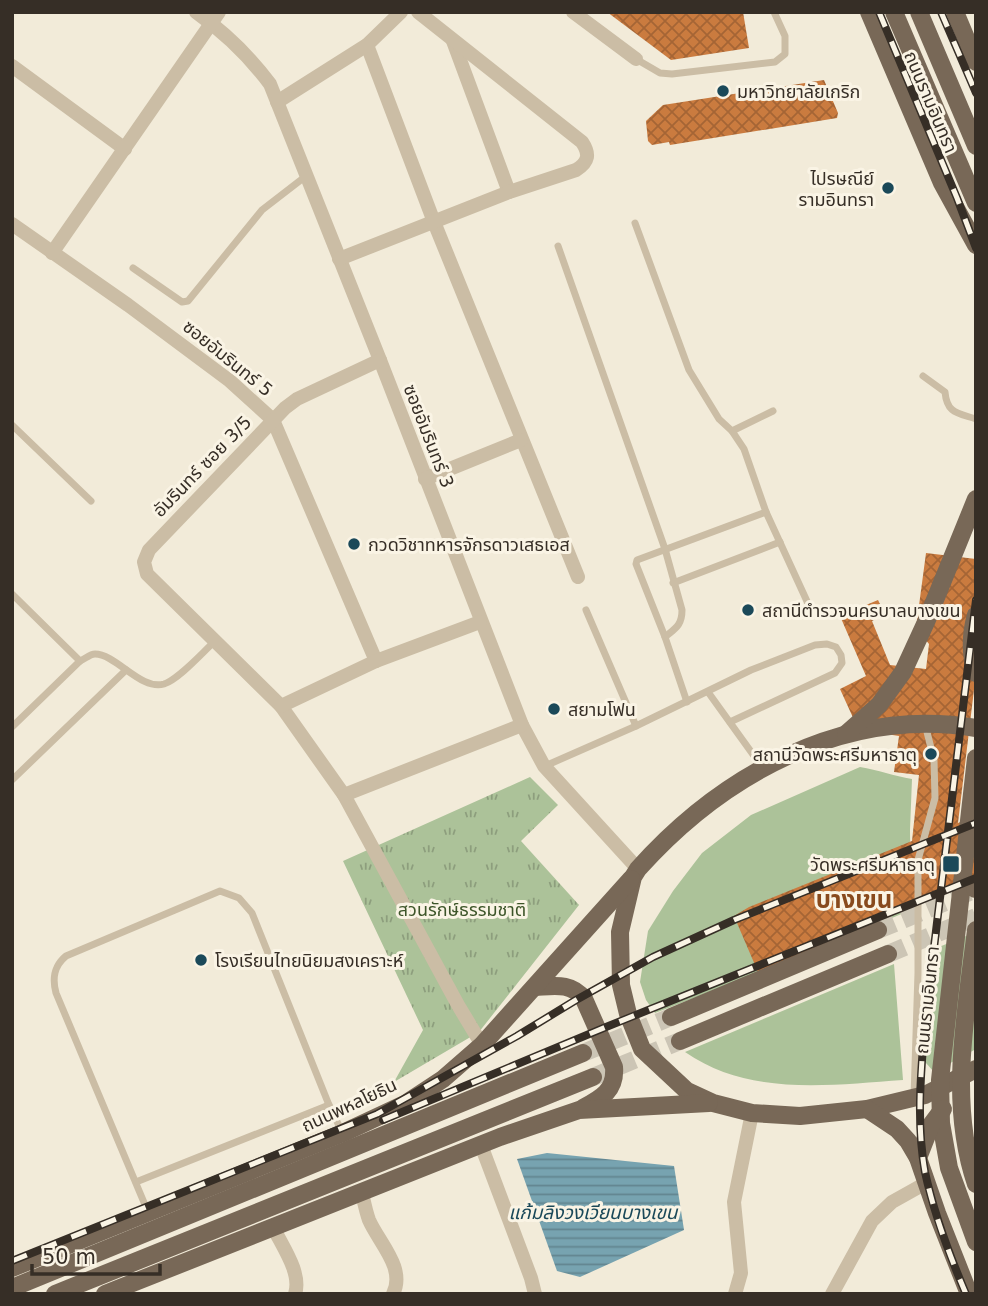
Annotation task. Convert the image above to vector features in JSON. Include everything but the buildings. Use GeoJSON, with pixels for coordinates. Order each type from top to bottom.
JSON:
{"type":"FeatureCollection","features":[{"type":"Feature","properties":{"kind":"main road","name":"ถนนรามอินทรา"},"geometry":{"type":"LineString","coordinates":[[869,12],[942,183],[976,245]]}},
{"type":"Feature","properties":{"kind":"main road","name":"ถนนรามอินทรา"},"geometry":{"type":"LineString","coordinates":[[894,12],[976,203]]}},
{"type":"Feature","properties":{"kind":"main road","name":"ถนนรามอินทรา"},"geometry":{"type":"LineString","coordinates":[[919,12],[976,146]]}},
{"type":"Feature","properties":{"kind":"main road"},"geometry":{"type":"LineString","coordinates":[[955,12],[976,62]]}},
{"type":"Feature","properties":{"kind":"main road"},"geometry":{"type":"LineString","coordinates":[[846,734],[879,705],[903,672],[976,499]]}},
{"type":"Feature","properties":{"kind":"main road"},"geometry":{"type":"LineString","coordinates":[[976,615],[971,633],[971,657],[976,673]]}},
{"type":"Feature","properties":{"kind":"main road"},"geometry":{"type":"LineString","coordinates":[[846,734],[925,724],[976,728]]}},
{"type":"Feature","properties":{"kind":"main road","name":"ถนนพหลโยธิน"},"geometry":{"type":"LineString","coordinates":[[12,1268],[343,1133],[405,1104],[443,1079],[482,1045],[635,873],[692,816],[762,767],[804,748],[846,734]]}},
{"type":"Feature","properties":{"kind":"main road","name":"ถนนรามอินทรา"},"geometry":{"type":"LineString","coordinates":[[976,758],[940,1080],[941,1123],[949,1168],[976,1242]]}},
{"type":"Feature","properties":{"kind":"main road"},"geometry":{"type":"LineString","coordinates":[[635,873],[620,932],[621,985],[628,1014],[642,1049],[687,1091],[713,1103],[752,1113],[800,1116],[867,1109],[915,1098],[976,1069]]}},
{"type":"Feature","properties":{"kind":"main road"},"geometry":{"type":"LineString","coordinates":[[671,1017],[878,930]]}},
{"type":"Feature","properties":{"kind":"main road"},"geometry":{"type":"LineString","coordinates":[[976,930],[960,1081],[966,1144],[976,1184]]}},
{"type":"Feature","properties":{"kind":"main road"},"geometry":{"type":"LineString","coordinates":[[680,1041],[888,954]]}},
{"type":"Feature","properties":{"kind":"main road"},"geometry":{"type":"LineString","coordinates":[[105,1294],[481,1145],[579,1110],[603,1097],[615,1078],[614,1067],[584,999],[578,991],[566,986],[535,988]]}},
{"type":"Feature","properties":{"kind":"main road"},"geometry":{"type":"LineString","coordinates":[[12,1288],[583,1053]]}},
{"type":"Feature","properties":{"kind":"main road"},"geometry":{"type":"LineString","coordinates":[[55,1294],[593,1077]]}},
{"type":"Feature","properties":{"kind":"main road"},"geometry":{"type":"LineString","coordinates":[[579,1110],[713,1103]]}},
{"type":"Feature","properties":{"kind":"main road"},"geometry":{"type":"LineString","coordinates":[[918,1158],[931,1125],[943,1109],[956,1107],[967,1114],[976,1130]]}},
{"type":"Feature","properties":{"kind":"main road"},"geometry":{"type":"LineString","coordinates":[[867,1109],[897,1129],[918,1158],[970,1294]]}},
{"type":"Feature","properties":{"kind":"street","name":"ซอยอัมรินทร์ 3"},"geometry":{"type":"LineString","coordinates":[[196,12],[215,18],[270,84],[522,725],[544,766],[635,873]]}},
{"type":"Feature","properties":{"kind":"street"},"geometry":{"type":"LineString","coordinates":[[277,103],[367,45],[401,12]]}},
{"type":"Feature","properties":{"kind":"street"},"geometry":{"type":"LineString","coordinates":[[339,259],[509,192],[576,170],[588,159],[582,142],[418,12]]}},
{"type":"Feature","properties":{"kind":"street"},"geometry":{"type":"LineString","coordinates":[[573,12],[636,59]]}},
{"type":"Feature","properties":{"kind":"street"},"geometry":{"type":"LineString","coordinates":[[52,253],[215,18]]}},
{"type":"Feature","properties":{"kind":"street"},"geometry":{"type":"LineString","coordinates":[[452,40],[509,192]]}},
{"type":"Feature","properties":{"kind":"street"},"geometry":{"type":"LineString","coordinates":[[367,45],[434,222],[578,577]]}},
{"type":"Feature","properties":{"kind":"street"},"geometry":{"type":"LineString","coordinates":[[12,66],[125,149]]}},
{"type":"Feature","properties":{"kind":"street","name":"ซอยอัมรินทร์ 5"},"geometry":{"type":"LineString","coordinates":[[12,224],[230,381],[273,420],[376,661]]}},
{"type":"Feature","properties":{"kind":"street","name":"อัมรินทร์ ซอย 3/5"},"geometry":{"type":"LineString","coordinates":[[215,642],[147,574],[144,562],[149,550],[273,420],[298,399],[380,360]]}},
{"type":"Feature","properties":{"kind":"street"},"geometry":{"type":"LineString","coordinates":[[425,479],[521,440]]}},
{"type":"Feature","properties":{"kind":"street"},"geometry":{"type":"LineString","coordinates":[[281,706],[376,661],[481,622]]}},
{"type":"Feature","properties":{"kind":"street"},"geometry":{"type":"LineString","coordinates":[[215,642],[281,706],[344,795],[482,1045]]}},
{"type":"Feature","properties":{"kind":"street"},"geometry":{"type":"LineString","coordinates":[[344,795],[522,725]]}},
{"type":"Feature","properties":{"kind":"street"},"geometry":{"type":"LineString","coordinates":[[735,1294],[741,1273],[734,1202],[752,1113]]}},
{"type":"Feature","properties":{"kind":"street"},"geometry":{"type":"LineString","coordinates":[[481,1145],[535,1294]]}},
{"type":"Feature","properties":{"kind":"street"},"geometry":{"type":"LineString","coordinates":[[832,1294],[872,1221],[892,1202],[926,1183]]}},
{"type":"Feature","properties":{"kind":"street"},"geometry":{"type":"LineString","coordinates":[[362,1193],[369,1220],[391,1257],[396,1273],[396,1288],[393,1294]]}},
{"type":"Feature","properties":{"kind":"street"},"geometry":{"type":"LineString","coordinates":[[273,1227],[298,1283],[295,1294]]}},
{"type":"Feature","properties":{"kind":"lane"},"geometry":{"type":"LineString","coordinates":[[636,59],[660,73],[672,74],[775,62],[785,54],[785,36],[774,12]]}},
{"type":"Feature","properties":{"kind":"lane"},"geometry":{"type":"LineString","coordinates":[[133,268],[182,302],[188,301],[262,210],[306,176]]}},
{"type":"Feature","properties":{"kind":"lane"},"geometry":{"type":"LineString","coordinates":[[635,223],[689,370],[719,419],[732,431],[744,449],[766,512],[811,610]]}},
{"type":"Feature","properties":{"kind":"lane"},"geometry":{"type":"LineString","coordinates":[[558,246],[665,549],[682,610],[678,627],[665,637]]}},
{"type":"Feature","properties":{"kind":"lane"},"geometry":{"type":"LineString","coordinates":[[923,376],[945,392],[946,404],[951,410],[976,419]]}},
{"type":"Feature","properties":{"kind":"lane"},"geometry":{"type":"LineString","coordinates":[[732,431],[773,411]]}},
{"type":"Feature","properties":{"kind":"lane"},"geometry":{"type":"LineString","coordinates":[[12,425],[91,501]]}},
{"type":"Feature","properties":{"kind":"lane"},"geometry":{"type":"LineString","coordinates":[[687,702],[636,562],[638,558],[766,512]]}},
{"type":"Feature","properties":{"kind":"lane"},"geometry":{"type":"LineString","coordinates":[[673,583],[780,542]]}},
{"type":"Feature","properties":{"kind":"lane"},"geometry":{"type":"LineString","coordinates":[[12,594],[80,661]]}},
{"type":"Feature","properties":{"kind":"lane"},"geometry":{"type":"LineString","coordinates":[[586,610],[636,726]]}},
{"type":"Feature","properties":{"kind":"lane"},"geometry":{"type":"LineString","coordinates":[[12,727],[80,661],[96,654],[152,684],[163,684],[174,678],[215,642]]}},
{"type":"Feature","properties":{"kind":"lane"},"geometry":{"type":"LineString","coordinates":[[544,766],[636,726],[751,670],[815,645],[827,644],[836,647],[842,663],[835,673],[730,722]]}},
{"type":"Feature","properties":{"kind":"lane"},"geometry":{"type":"LineString","coordinates":[[12,780],[126,670]]}},
{"type":"Feature","properties":{"kind":"lane"},"geometry":{"type":"LineString","coordinates":[[708,692],[762,767]]}},
{"type":"Feature","properties":{"kind":"lane"},"geometry":{"type":"LineString","coordinates":[[915,1098],[918,860],[935,798],[934,760],[925,724]]}},
{"type":"Feature","properties":{"kind":"lane"},"geometry":{"type":"LineString","coordinates":[[149,1212],[56,993],[54,975],[66,956],[220,891],[239,898],[251,913],[329,1105],[343,1133]]}},
{"type":"Feature","properties":{"kind":"lane"},"geometry":{"type":"LineString","coordinates":[[136,1182],[329,1105]]}},
{"type":"Feature","properties":{"kind":"green space"},"geometry":{"type":"Polygon","coordinates":[[[860,767],[912,779],[911,910],[655,1013],[646,1000],[640,982],[648,931],[673,891],[702,853],[751,815],[860,767]]]}},
{"type":"Feature","properties":{"kind":"green space","name":"สวนรักษ์ธรรมชาติ"},"geometry":{"type":"Polygon","coordinates":[[[530,777],[558,805],[521,841],[579,905],[479,1032],[394,1082],[423,1030],[343,861],[530,777]]]}},
{"type":"Feature","properties":{"kind":"green space"},"geometry":{"type":"Polygon","coordinates":[[[976,932],[976,1049],[934,1072],[926,1063],[929,951],[976,932]]]}},
{"type":"Feature","properties":{"kind":"green space"},"geometry":{"type":"Polygon","coordinates":[[[894,964],[903,1080],[819,1085],[763,1082],[710,1066],[685,1052],[894,964]]]}},
{"type":"Feature","properties":{"kind":"water","name":"แก้มลิงวงเวียนบางเขน"},"geometry":{"type":"Polygon","coordinates":[[[547,1153],[674,1166],[684,1230],[580,1277],[557,1271],[517,1159],[547,1153]]]}},
{"type":"Feature","properties":{"kind":"tunnel"},"geometry":{"type":"LineString","coordinates":[[878,930],[972,891]]}},
{"type":"Feature","properties":{"kind":"tunnel"},"geometry":{"type":"LineString","coordinates":[[888,954],[976,917]]}},
{"type":"Feature","properties":{"kind":"tunnel"},"geometry":{"type":"LineString","coordinates":[[583,1053],[671,1017]]}},
{"type":"Feature","properties":{"kind":"tunnel"},"geometry":{"type":"LineString","coordinates":[[593,1077],[680,1041]]}},
{"type":"Feature","properties":{"kind":"railway"},"geometry":{"type":"LineString","coordinates":[[879,12],[976,248]]}},
{"type":"Feature","properties":{"kind":"railway"},"geometry":{"type":"LineString","coordinates":[[941,12],[976,93]]}},
{"type":"Feature","properties":{"kind":"railway"},"geometry":{"type":"LineString","coordinates":[[966,1294],[942,1234],[925,1172],[920,1097],[925,1022],[976,600]]}},
{"type":"Feature","properties":{"kind":"railway"},"geometry":{"type":"LineString","coordinates":[[12,1261],[377,1114],[653,957],[734,920],[976,823]]}},
{"type":"Feature","properties":{"kind":"railway"},"geometry":{"type":"LineString","coordinates":[[383,1120],[976,878]]}},
{"type":"Feature","properties":{"kind":"place","name":"มหาวิทยาลัยเกริก"},"geometry":{"type":"Point","coordinates":[723,91]}},
{"type":"Feature","properties":{"kind":"place","name":"ไปรษณีย์ รามอินทรา"},"geometry":{"type":"Point","coordinates":[888,188]}},
{"type":"Feature","properties":{"kind":"place","name":"กวดวิชาทหารจักรดาวเสธเอส"},"geometry":{"type":"Point","coordinates":[354,544]}},
{"type":"Feature","properties":{"kind":"place","name":"สถานีตำรวจนครบาลบางเขน"},"geometry":{"type":"Point","coordinates":[748,610]}},
{"type":"Feature","properties":{"kind":"place","name":"สยามโฟน"},"geometry":{"type":"Point","coordinates":[554,709]}},
{"type":"Feature","properties":{"kind":"place","name":"สถานีวัดพระศรีมหาธาตุ"},"geometry":{"type":"Point","coordinates":[931,754]}},
{"type":"Feature","properties":{"kind":"place","name":"วัดพระศรีมหาธาตุ"},"geometry":{"type":"Point","coordinates":[951,864]}},
{"type":"Feature","properties":{"kind":"place","name":"โรงเรียนไทยนิยมสงเคราะห์"},"geometry":{"type":"Point","coordinates":[201,960]}},
{"type":"Feature","properties":{"kind":"district","name":"บางเขน"},"geometry":{"type":"Point","coordinates":[854,900]}}]}
